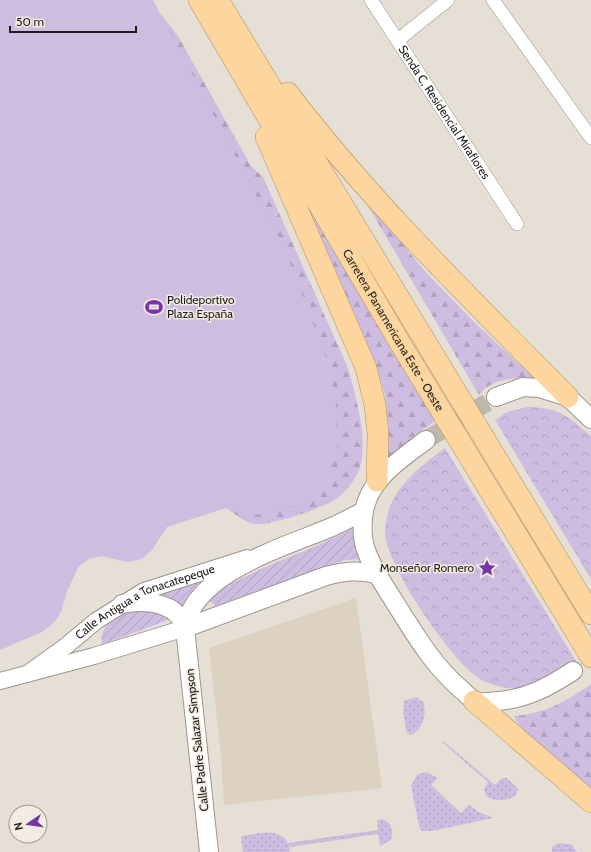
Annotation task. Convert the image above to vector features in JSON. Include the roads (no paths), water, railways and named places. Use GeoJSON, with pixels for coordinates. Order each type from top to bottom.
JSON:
{"type":"FeatureCollection","features":[{"type":"Feature","properties":{"kind":"highway"},"geometry":{"type":"LineString","coordinates":[[195,0],[217,47],[272,150],[366,368],[378,433],[377,481]]}},
{"type":"Feature","properties":{"kind":"highway","name":"Carretera Panamericana Este - Oeste"},"geometry":{"type":"LineString","coordinates":[[199,0],[400,343],[591,657]]}},
{"type":"Feature","properties":{"kind":"highway"},"geometry":{"type":"LineString","coordinates":[[221,5],[328,145],[424,252],[568,397]]}},
{"type":"Feature","properties":{"kind":"highway","name":"Carretera Panamericana Este - Oeste"},"geometry":{"type":"LineString","coordinates":[[221,5],[591,614]]}},
{"type":"Feature","properties":{"kind":"highway"},"geometry":{"type":"LineString","coordinates":[[474,701],[591,802]]}},
{"type":"Feature","properties":{"kind":"main road"},"geometry":{"type":"LineString","coordinates":[[496,396],[523,387],[539,388],[568,397],[591,420]]}},
{"type":"Feature","properties":{"kind":"main road"},"geometry":{"type":"LineString","coordinates":[[426,440],[377,481],[364,511],[363,536],[366,550],[377,574],[418,639],[451,682],[474,701],[485,702],[509,700],[534,694],[574,671]]}},
{"type":"Feature","properties":{"kind":"main road","name":"Calle Antigua a Tonacatepeque"},"geometry":{"type":"LineString","coordinates":[[364,511],[335,526],[274,549],[229,573],[202,594],[192,605],[187,616],[185,628],[326,576],[346,571],[360,570],[377,574]]}},
{"type":"Feature","properties":{"kind":"main road"},"geometry":{"type":"LineString","coordinates":[[122,604],[136,601],[149,602],[171,610],[179,616],[185,628]]}},
{"type":"Feature","properties":{"kind":"main road","name":"Calle Padre Salazar Simpson"},"geometry":{"type":"LineString","coordinates":[[185,628],[209,852]]}},
{"type":"Feature","properties":{"kind":"street","name":"Senda C, Residencial Miraflores"},"geometry":{"type":"LineString","coordinates":[[371,0],[517,224]]}},
{"type":"Feature","properties":{"kind":"street"},"geometry":{"type":"LineString","coordinates":[[398,40],[448,0]]}},
{"type":"Feature","properties":{"kind":"street"},"geometry":{"type":"LineString","coordinates":[[493,0],[591,138]]}},
{"type":"Feature","properties":{"kind":"street","name":"Calle Antigua a Tonacatepeque"},"geometry":{"type":"LineString","coordinates":[[27,674],[66,646],[96,621],[122,604],[157,587],[274,549]]}},
{"type":"Feature","properties":{"kind":"street","name":"Calle Antigua a Tonacatepeque"},"geometry":{"type":"LineString","coordinates":[[0,681],[94,656],[185,628]]}},
{"type":"Feature","properties":{"kind":"tunnel"},"geometry":{"type":"LineString","coordinates":[[426,440],[496,397]]}},
{"type":"Feature","properties":{"kind":"place","name":"Polideportivo Plaza España"},"geometry":{"type":"Point","coordinates":[154,307]}},
{"type":"Feature","properties":{"kind":"place","name":"Monseñor Romero"},"geometry":{"type":"Point","coordinates":[487,568]}}]}
